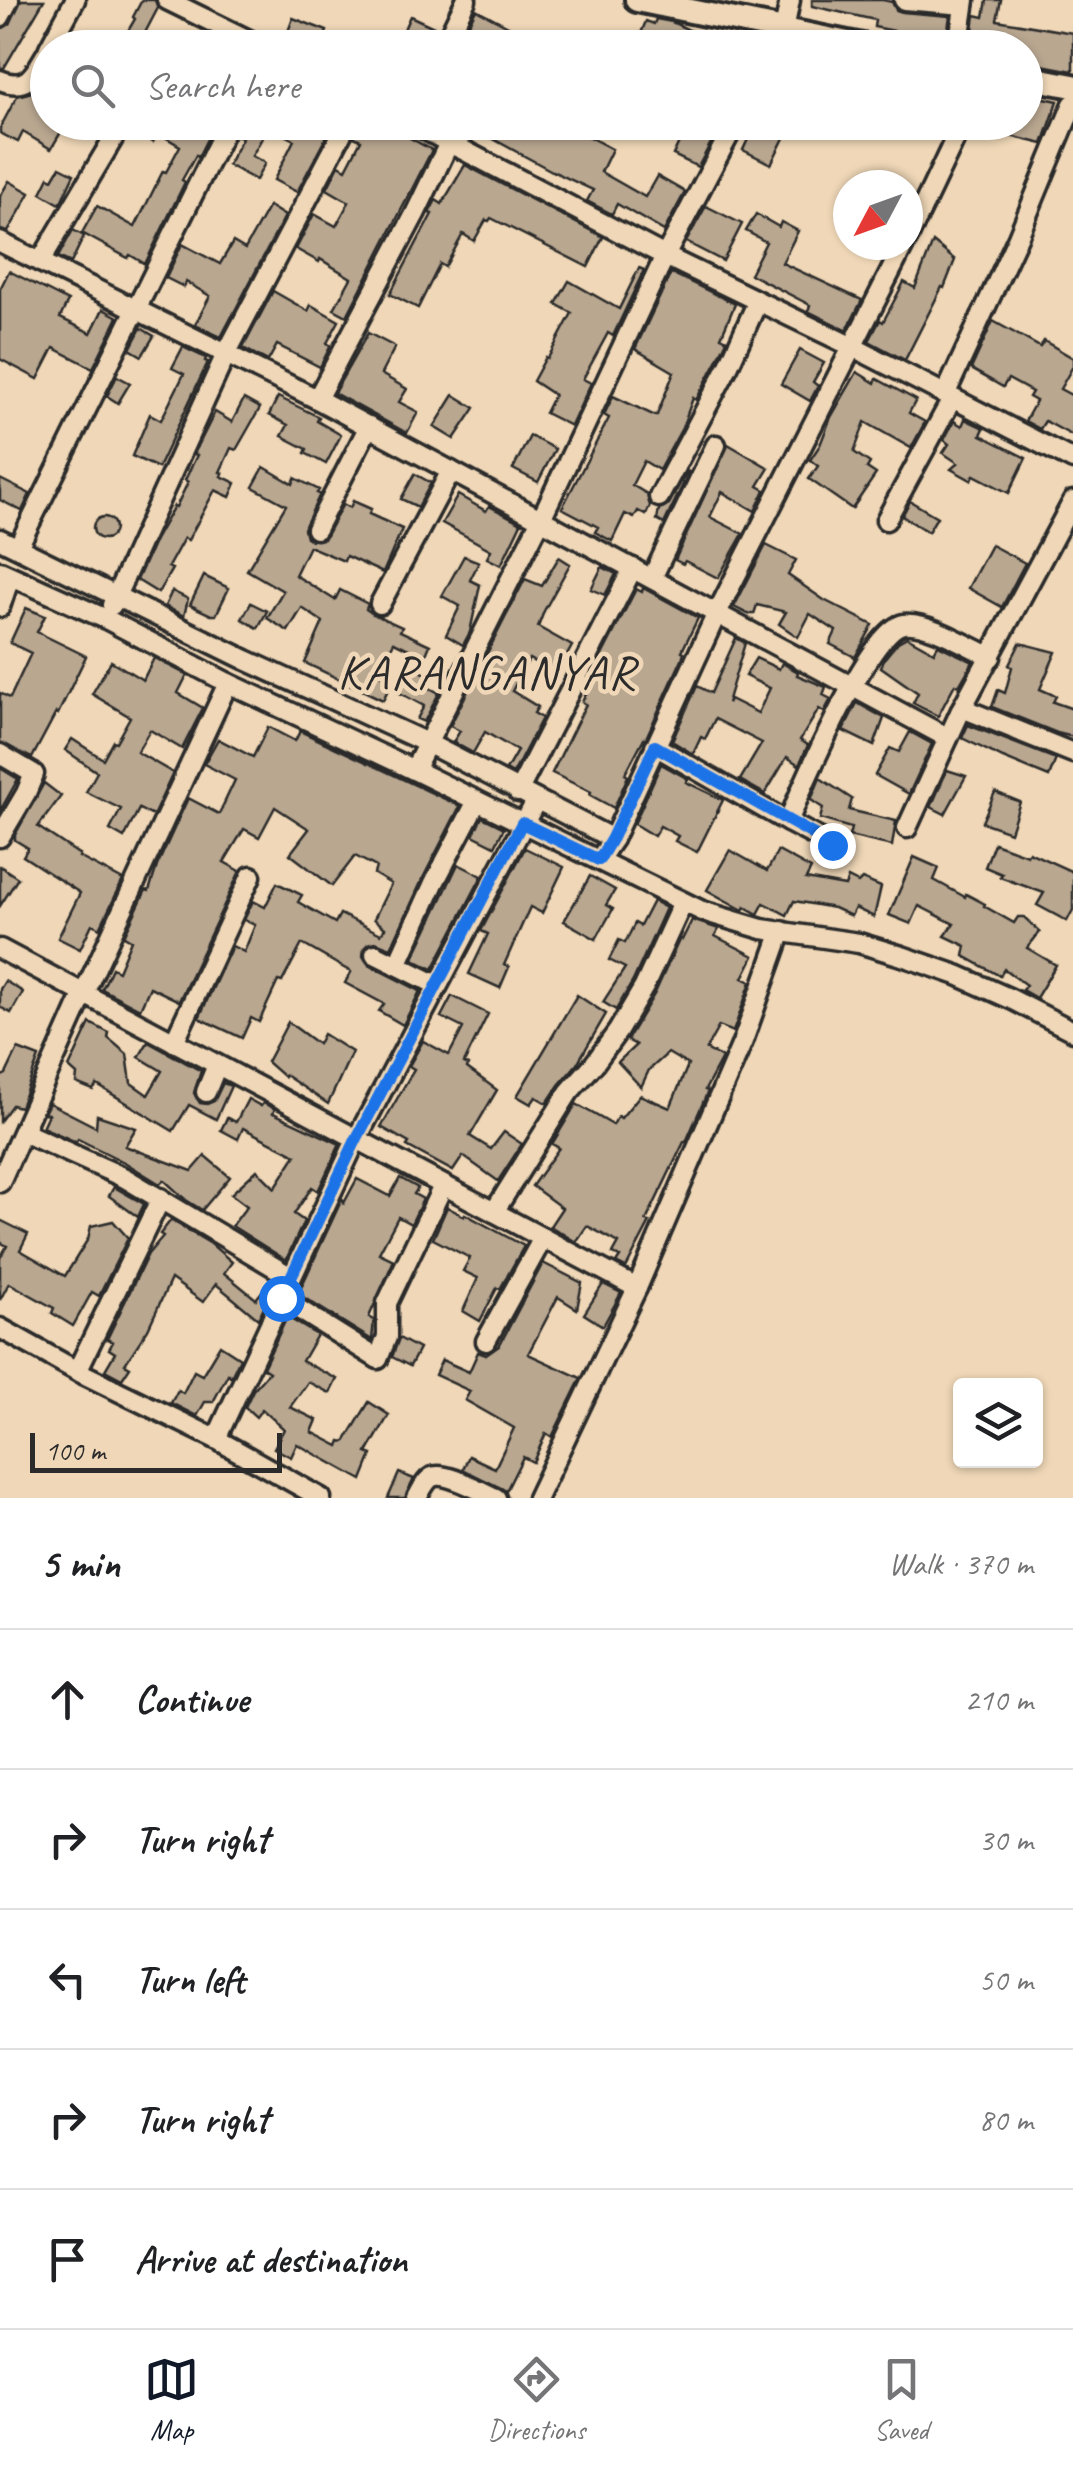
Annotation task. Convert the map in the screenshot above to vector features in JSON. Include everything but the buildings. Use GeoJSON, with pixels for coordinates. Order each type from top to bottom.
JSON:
{"type":"FeatureCollection","features":[{"type":"Feature","properties":{"kind":"street"},"geometry":{"type":"LineString","coordinates":[[0,18],[9,0]]}},
{"type":"Feature","properties":{"kind":"street"},"geometry":{"type":"LineString","coordinates":[[58,30],[75,0]]}},
{"type":"Feature","properties":{"kind":"street"},"geometry":{"type":"LineString","coordinates":[[168,0],[229,30]]}},
{"type":"Feature","properties":{"kind":"street"},"geometry":{"type":"LineString","coordinates":[[452,30],[466,0]]}},
{"type":"Feature","properties":{"kind":"street"},"geometry":{"type":"LineString","coordinates":[[638,0],[747,30]]}},
{"type":"Feature","properties":{"kind":"street"},"geometry":{"type":"LineString","coordinates":[[782,30],[790,0]]}},
{"type":"Feature","properties":{"kind":"street"},"geometry":{"type":"LineString","coordinates":[[904,0],[964,2],[960,30]]}},
{"type":"Feature","properties":{"kind":"street"},"geometry":{"type":"LineString","coordinates":[[0,80],[7,84],[24,83],[30,78]]}},
{"type":"Feature","properties":{"kind":"street"},"geometry":{"type":"LineString","coordinates":[[1043,80],[1073,86]]}},
{"type":"Feature","properties":{"kind":"street"},"geometry":{"type":"LineString","coordinates":[[886,520],[948,397],[1073,104]]}},
{"type":"Feature","properties":{"kind":"street"},"geometry":{"type":"LineString","coordinates":[[40,262],[112,140]]}},
{"type":"Feature","properties":{"kind":"street"},"geometry":{"type":"LineString","coordinates":[[0,607],[5,554],[220,140]]}},
{"type":"Feature","properties":{"kind":"street"},"geometry":{"type":"LineString","coordinates":[[111,607],[226,354],[339,140]]}},
{"type":"Feature","properties":{"kind":"street"},"geometry":{"type":"LineString","coordinates":[[443,140],[1073,460]]}},
{"type":"Feature","properties":{"kind":"street"},"geometry":{"type":"LineString","coordinates":[[421,756],[727,140]]}},
{"type":"Feature","properties":{"kind":"street"},"geometry":{"type":"LineString","coordinates":[[923,206],[954,140]]}},
{"type":"Feature","properties":{"kind":"street"},"geometry":{"type":"LineString","coordinates":[[317,399],[449,143]]}},
{"type":"Feature","properties":{"kind":"street"},"geometry":{"type":"LineString","coordinates":[[0,242],[317,399],[948,738]]}},
{"type":"Feature","properties":{"kind":"street"},"geometry":{"type":"LineString","coordinates":[[605,849],[717,613],[896,260]]}},
{"type":"Feature","properties":{"kind":"street"},"geometry":{"type":"LineString","coordinates":[[658,497],[728,367],[757,302]]}},
{"type":"Feature","properties":{"kind":"street"},"geometry":{"type":"LineString","coordinates":[[316,529],[368,426]]}},
{"type":"Feature","properties":{"kind":"street"},"geometry":{"type":"LineString","coordinates":[[652,578],[716,445]]}},
{"type":"Feature","properties":{"kind":"street"},"geometry":{"type":"LineString","coordinates":[[380,604],[451,471]]}},
{"type":"Feature","properties":{"kind":"street"},"geometry":{"type":"LineString","coordinates":[[907,828],[962,708],[1073,501]]}},
{"type":"Feature","properties":{"kind":"street"},"geometry":{"type":"LineString","coordinates":[[5,554],[111,607],[246,660],[421,756],[477,801],[522,823],[605,849]]}},
{"type":"Feature","properties":{"kind":"street"},"geometry":{"type":"LineString","coordinates":[[5,554],[111,607],[228,683],[536,801],[702,911],[762,928],[858,943],[902,956],[1011,998],[1073,1031]]}},
{"type":"Feature","properties":{"kind":"street"},"geometry":{"type":"LineString","coordinates":[[518,792],[633,568]]}},
{"type":"Feature","properties":{"kind":"street"},"geometry":{"type":"LineString","coordinates":[[788,822],[851,685],[894,626],[908,622],[926,627],[991,657]]}},
{"type":"Feature","properties":{"kind":"street"},"geometry":{"type":"LineString","coordinates":[[0,1182],[228,683]]}},
{"type":"Feature","properties":{"kind":"street"},"geometry":{"type":"LineString","coordinates":[[962,708],[1073,753]]}},
{"type":"Feature","properties":{"kind":"street"},"geometry":{"type":"LineString","coordinates":[[655,746],[832,845]]}},
{"type":"Feature","properties":{"kind":"street"},"geometry":{"type":"LineString","coordinates":[[0,754],[34,774],[0,838]]}},
{"type":"Feature","properties":{"kind":"street"},"geometry":{"type":"LineString","coordinates":[[397,965],[477,801]]}},
{"type":"Feature","properties":{"kind":"street"},"geometry":{"type":"LineString","coordinates":[[216,1439],[356,1140],[536,801]]}},
{"type":"Feature","properties":{"kind":"street"},"geometry":{"type":"LineString","coordinates":[[174,1042],[251,876]]}},
{"type":"Feature","properties":{"kind":"street"},"geometry":{"type":"LineString","coordinates":[[494,1212],[569,1092],[618,1032],[644,987],[683,902]]}},
{"type":"Feature","properties":{"kind":"street"},"geometry":{"type":"LineString","coordinates":[[537,1498],[637,1288],[743,1041],[782,931]]}},
{"type":"Feature","properties":{"kind":"street"},"geometry":{"type":"LineString","coordinates":[[0,949],[637,1288]]}},
{"type":"Feature","properties":{"kind":"street"},"geometry":{"type":"LineString","coordinates":[[375,954],[437,986]]}},
{"type":"Feature","properties":{"kind":"street"},"geometry":{"type":"LineString","coordinates":[[206,1092],[217,1065]]}},
{"type":"Feature","properties":{"kind":"street"},"geometry":{"type":"LineString","coordinates":[[23,1132],[126,1178],[290,1277]]}},
{"type":"Feature","properties":{"kind":"street"},"geometry":{"type":"LineString","coordinates":[[281,1298],[378,1359],[388,1337],[387,1302],[443,1186]]}},
{"type":"Feature","properties":{"kind":"street"},"geometry":{"type":"LineString","coordinates":[[77,1370],[161,1198]]}},
{"type":"Feature","properties":{"kind":"street"},"geometry":{"type":"LineString","coordinates":[[486,1341],[543,1238]]}},
{"type":"Feature","properties":{"kind":"street"},"geometry":{"type":"LineString","coordinates":[[0,1328],[321,1498]]}},
{"type":"Feature","properties":{"kind":"street"},"geometry":{"type":"LineString","coordinates":[[417,1498],[432,1477],[442,1476],[496,1498]]}},
{"type":"Feature","properties":{"kind":"district","name":"KARANGANYAR"},"geometry":{"type":"Point","coordinates":[487,672]}},
{"type":"Feature","properties":{"kind":"route"},"geometry":{"type":"LineString","coordinates":[[281,1298],[356,1140],[522,823],[599,860],[655,746],[832,845]]}}]}
